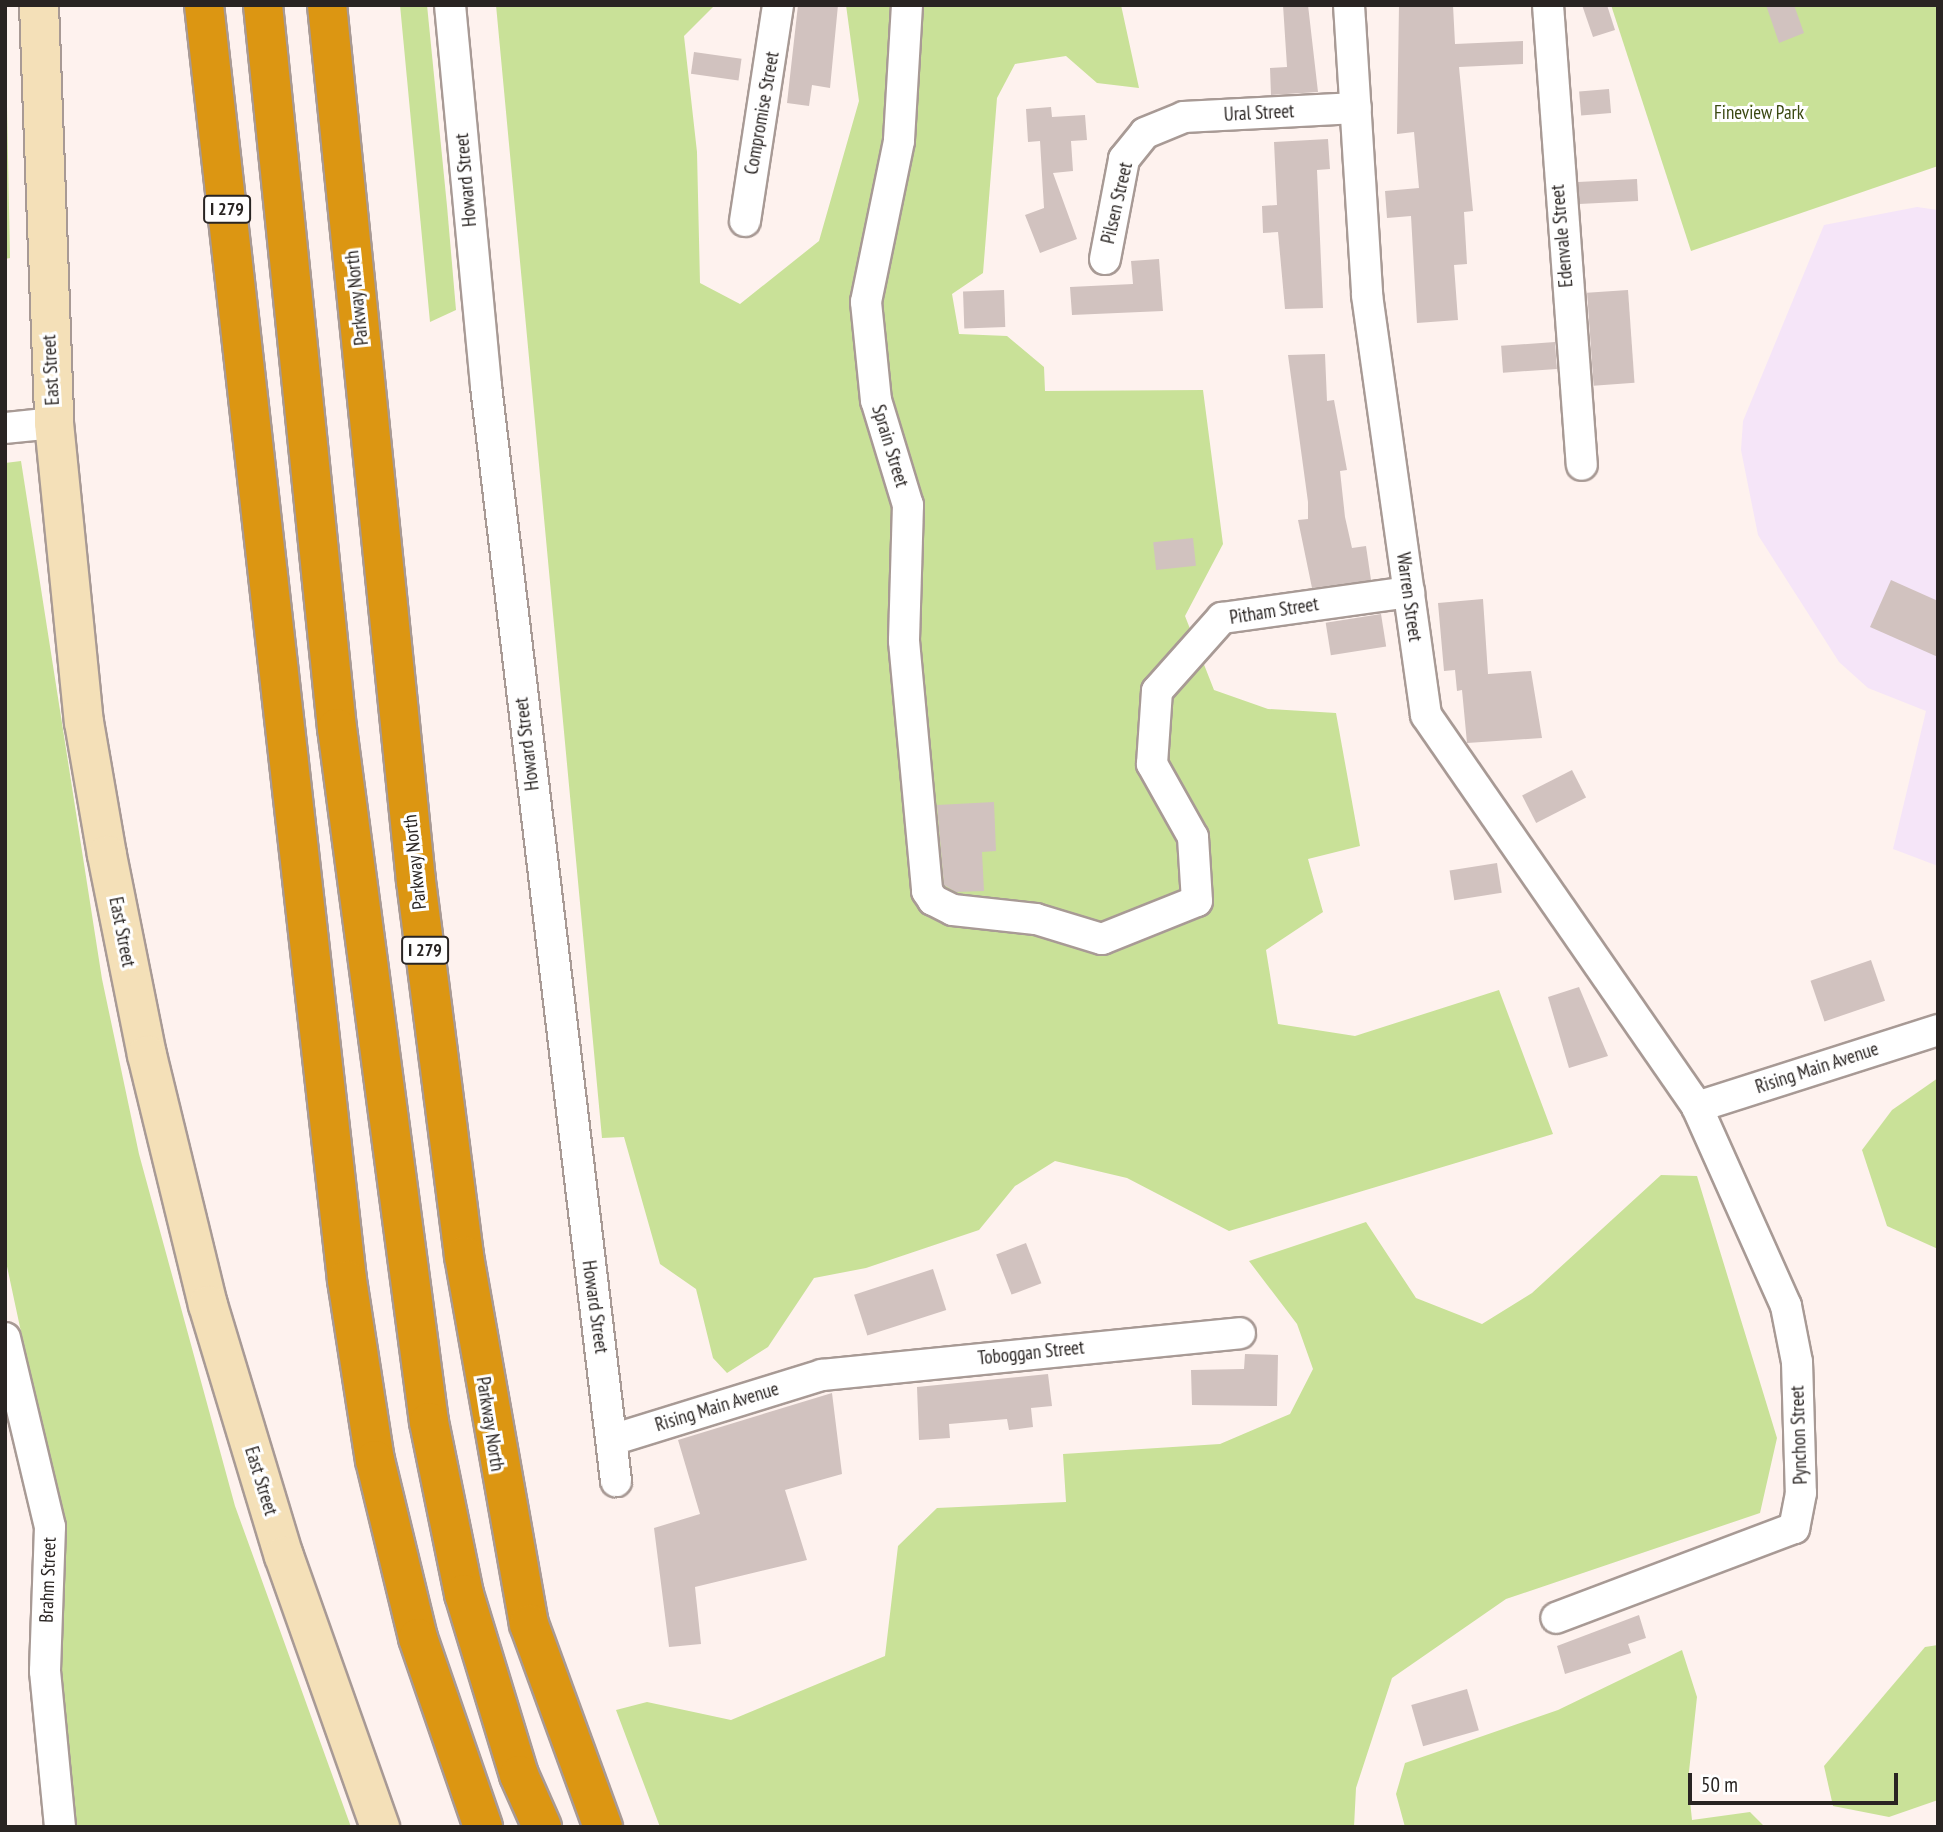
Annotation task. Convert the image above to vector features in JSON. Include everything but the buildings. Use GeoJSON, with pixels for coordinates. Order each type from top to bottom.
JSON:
{"type":"FeatureCollection","features":[{"type":"Feature","properties":{"kind":"highway"},"geometry":{"type":"LineString","coordinates":[[186,5],[250,412]]}},
{"type":"Feature","properties":{"kind":"highway","name":"I 279"},"geometry":{"type":"LineString","coordinates":[[204,5],[347,1280],[375,1460],[418,1638],[483,1827]]}},
{"type":"Feature","properties":{"kind":"highway"},"geometry":{"type":"LineString","coordinates":[[263,5],[337,728],[429,1422],[464,1594],[519,1775],[542,1827]]}},
{"type":"Feature","properties":{"kind":"highway","name":"Parkway North"},"geometry":{"type":"LineString","coordinates":[[327,5],[415,867],[466,1269],[529,1624],[603,1827]]}},
{"type":"Feature","properties":{"kind":"main road","name":"East Street"},"geometry":{"type":"LineString","coordinates":[[39,5],[54,423],[85,722],[146,1055],[216,1331],[284,1556],[380,1827]]}},
{"type":"Feature","properties":{"kind":"street","name":"Howard Street"},"geometry":{"type":"LineString","coordinates":[[450,5],[486,386],[617,1481]]}},
{"type":"Feature","properties":{"kind":"street","name":"Compromise Street"},"geometry":{"type":"LineString","coordinates":[[745,221],[778,5]]}},
{"type":"Feature","properties":{"kind":"street","name":"Sprain Street"},"geometry":{"type":"LineString","coordinates":[[907,5],[899,141],[866,302],[876,400],[908,506],[904,641],[927,891],[953,910],[1036,919],[1102,939]]}},
{"type":"Feature","properties":{"kind":"street","name":"Warren Street"},"geometry":{"type":"LineString","coordinates":[[1349,5],[1367,295],[1426,715],[1697,1107]]}},
{"type":"Feature","properties":{"kind":"street","name":"Edenvale Street"},"geometry":{"type":"LineString","coordinates":[[1548,5],[1582,465]]}},
{"type":"Feature","properties":{"kind":"street","name":"Ural Street"},"geometry":{"type":"LineString","coordinates":[[1163,123],[1356,108]]}},
{"type":"Feature","properties":{"kind":"street","name":"Pilsen Street"},"geometry":{"type":"LineString","coordinates":[[1105,259],[1125,159],[1145,133],[1163,123]]}},
{"type":"Feature","properties":{"kind":"street"},"geometry":{"type":"LineString","coordinates":[[5,428],[54,423]]}},
{"type":"Feature","properties":{"kind":"street","name":"Pitham Street"},"geometry":{"type":"LineString","coordinates":[[1102,939],[1197,901],[1193,837],[1152,764],[1157,691],[1166,680],[1222,618],[1409,592]]}},
{"type":"Feature","properties":{"kind":"street","name":"Rising Main Avenue"},"geometry":{"type":"LineString","coordinates":[[1697,1107],[1938,1030]]}},
{"type":"Feature","properties":{"kind":"street","name":"Pynchon Street"},"geometry":{"type":"LineString","coordinates":[[1556,1618],[1794,1528],[1801,1493],[1798,1388],[1786,1306],[1697,1107]]}},
{"type":"Feature","properties":{"kind":"street","name":"Toboggan Street"},"geometry":{"type":"LineString","coordinates":[[822,1375],[1240,1333]]}},
{"type":"Feature","properties":{"kind":"street","name":"Brahm Street"},"geometry":{"type":"LineString","coordinates":[[5,1338],[50,1527],[45,1671],[60,1827]]}},
{"type":"Feature","properties":{"kind":"street","name":"Rising Main Avenue"},"geometry":{"type":"LineString","coordinates":[[612,1440],[822,1375]]}},
{"type":"Feature","properties":{"kind":"shaded area"},"geometry":{"type":"Polygon","coordinates":[[[1917,207],[1938,210],[1938,866],[1893,849],[1926,711],[1868,688],[1839,662],[1758,535],[1741,450],[1743,421],[1824,225],[1917,207]]]}},
{"type":"Feature","properties":{"kind":"green space"},"geometry":{"type":"Polygon","coordinates":[[[5,5],[10,258],[5,259],[5,5]]]}},
{"type":"Feature","properties":{"kind":"green space"},"geometry":{"type":"Polygon","coordinates":[[[400,5],[427,5],[447,206],[456,310],[430,322],[400,5]]]}},
{"type":"Feature","properties":{"kind":"green space"},"geometry":{"type":"Polygon","coordinates":[[[496,5],[715,5],[684,36],[697,152],[700,283],[740,304],[819,241],[859,101],[846,5],[1121,5],[1139,88],[1097,83],[1066,56],[1015,64],[997,98],[983,273],[952,294],[959,334],[1007,336],[1044,367],[1045,391],[1203,390],[1223,544],[1185,616],[1214,690],[1268,709],[1336,713],[1360,846],[1308,859],[1323,912],[1266,950],[1278,1024],[1355,1036],[1499,990],[1553,1134],[1229,1231],[1127,1178],[1055,1161],[1015,1186],[979,1230],[866,1268],[814,1278],[768,1347],[727,1373],[713,1358],[696,1289],[660,1264],[624,1137],[602,1138],[496,5]]]}},
{"type":"Feature","properties":{"kind":"green space","name":"Fineview Park"},"geometry":{"type":"Polygon","coordinates":[[[1611,5],[1938,5],[1938,166],[1691,251],[1611,5]]]}},
{"type":"Feature","properties":{"kind":"green space"},"geometry":{"type":"Polygon","coordinates":[[[21,461],[102,979],[139,1154],[235,1506],[351,1827],[70,1827],[57,1665],[65,1538],[5,1257],[5,463],[21,461]]]}},
{"type":"Feature","properties":{"kind":"green space"},"geometry":{"type":"Polygon","coordinates":[[[1938,1078],[1938,1249],[1887,1226],[1862,1150],[1892,1110],[1938,1078]]]}},
{"type":"Feature","properties":{"kind":"green space"},"geometry":{"type":"Polygon","coordinates":[[[1661,1175],[1697,1176],[1777,1438],[1760,1513],[1506,1599],[1392,1678],[1356,1788],[1354,1827],[660,1827],[616,1710],[647,1702],[731,1720],[885,1656],[898,1546],[937,1508],[1066,1502],[1063,1454],[1220,1444],[1290,1414],[1313,1369],[1297,1324],[1249,1261],[1366,1222],[1416,1298],[1482,1324],[1532,1293],[1661,1175]]]}},
{"type":"Feature","properties":{"kind":"green space"},"geometry":{"type":"Polygon","coordinates":[[[1938,1645],[1938,1800],[1889,1817],[1833,1806],[1824,1766],[1925,1647],[1938,1645]]]}},
{"type":"Feature","properties":{"kind":"green space"},"geometry":{"type":"Polygon","coordinates":[[[1682,1650],[1697,1697],[1688,1781],[1692,1820],[1750,1812],[1765,1827],[1405,1827],[1396,1794],[1405,1763],[1558,1710],[1682,1650]]]}}]}
